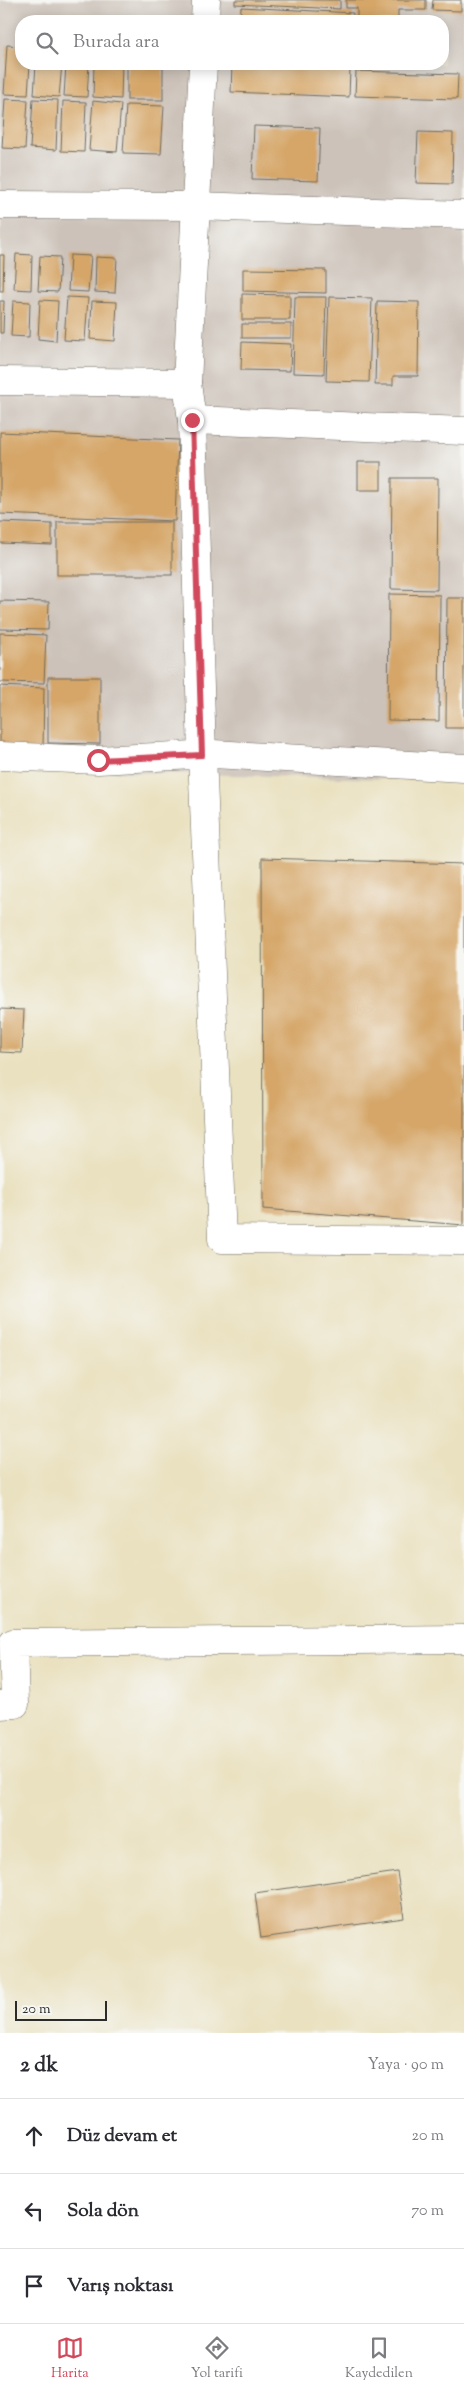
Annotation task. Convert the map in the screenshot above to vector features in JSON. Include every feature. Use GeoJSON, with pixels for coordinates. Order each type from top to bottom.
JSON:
{"type":"FeatureCollection","features":[{"type":"Feature","properties":{"kind":"street"},"geometry":{"type":"LineString","coordinates":[[205,15],[206,0]]}},
{"type":"Feature","properties":{"kind":"street"},"geometry":{"type":"LineString","coordinates":[[203,70],[187,383],[192,420],[202,755],[222,1239],[464,1241]]}},
{"type":"Feature","properties":{"kind":"street"},"geometry":{"type":"LineString","coordinates":[[0,205],[196,206],[464,215]]}},
{"type":"Feature","properties":{"kind":"street"},"geometry":{"type":"LineString","coordinates":[[0,381],[187,383]]}},
{"type":"Feature","properties":{"kind":"street"},"geometry":{"type":"LineString","coordinates":[[192,420],[464,431]]}},
{"type":"Feature","properties":{"kind":"street"},"geometry":{"type":"LineString","coordinates":[[0,756],[98,760],[202,755],[464,768]]}},
{"type":"Feature","properties":{"kind":"street"},"geometry":{"type":"LineString","coordinates":[[0,1705],[15,1704],[13,1643],[464,1639]]}},
{"type":"Feature","properties":{"kind":"shaded area"},"geometry":{"type":"Polygon","coordinates":[[[0,0],[464,0],[464,781],[0,769],[0,0]]]}},
{"type":"Feature","properties":{"kind":"building"},"geometry":{"type":"Polygon","coordinates":[[[235,0],[340,0],[340,9],[235,4],[235,0]]]}},
{"type":"Feature","properties":{"kind":"building"},"geometry":{"type":"Polygon","coordinates":[[[346,0],[426,0],[426,10],[398,10],[398,15],[357,15],[357,8],[346,8],[346,0]]]}},
{"type":"Feature","properties":{"kind":"building"},"geometry":{"type":"Polygon","coordinates":[[[433,0],[461,0],[461,11],[432,10],[433,0]]]}},
{"type":"Feature","properties":{"kind":"building"},"geometry":{"type":"Polygon","coordinates":[[[241,7],[353,13],[353,15],[240,15],[241,7]]]}},
{"type":"Feature","properties":{"kind":"building"},"geometry":{"type":"Polygon","coordinates":[[[7,45],[15,46],[15,70],[30,70],[28,95],[4,94],[7,45]]]}},
{"type":"Feature","properties":{"kind":"building"},"geometry":{"type":"Polygon","coordinates":[[[36,70],[61,70],[59,97],[34,95],[36,70]]]}},
{"type":"Feature","properties":{"kind":"building"},"geometry":{"type":"Polygon","coordinates":[[[66,70],[89,70],[87,97],[64,96],[66,70]]]}},
{"type":"Feature","properties":{"kind":"building"},"geometry":{"type":"Polygon","coordinates":[[[94,70],[122,70],[121,99],[93,97],[94,70]]]}},
{"type":"Feature","properties":{"kind":"building"},"geometry":{"type":"Polygon","coordinates":[[[127,70],[163,70],[163,100],[127,100],[127,70]]]}},
{"type":"Feature","properties":{"kind":"building"},"geometry":{"type":"Polygon","coordinates":[[[232,70],[350,70],[349,97],[231,92],[232,70]]]}},
{"type":"Feature","properties":{"kind":"building"},"geometry":{"type":"Polygon","coordinates":[[[356,71],[458,74],[457,99],[355,96],[356,71]]]}},
{"type":"Feature","properties":{"kind":"building"},"geometry":{"type":"Polygon","coordinates":[[[5,99],[28,100],[25,149],[2,148],[5,99]]]}},
{"type":"Feature","properties":{"kind":"building"},"geometry":{"type":"Polygon","coordinates":[[[33,99],[58,100],[56,150],[30,148],[33,99]]]}},
{"type":"Feature","properties":{"kind":"building"},"geometry":{"type":"Polygon","coordinates":[[[63,101],[86,102],[84,152],[61,151],[63,101]]]}},
{"type":"Feature","properties":{"kind":"building"},"geometry":{"type":"Polygon","coordinates":[[[93,101],[121,104],[117,152],[89,150],[93,101]]]}},
{"type":"Feature","properties":{"kind":"building"},"geometry":{"type":"Polygon","coordinates":[[[126,105],[164,106],[161,154],[123,153],[126,105]]]}},
{"type":"Feature","properties":{"kind":"building"},"geometry":{"type":"Polygon","coordinates":[[[254,126],[320,128],[318,181],[252,179],[254,126]]]}},
{"type":"Feature","properties":{"kind":"building"},"geometry":{"type":"Polygon","coordinates":[[[418,132],[453,133],[452,184],[416,183],[418,132]]]}},
{"type":"Feature","properties":{"kind":"building"},"geometry":{"type":"Polygon","coordinates":[[[16,254],[32,255],[31,290],[14,289],[16,254]]]}},
{"type":"Feature","properties":{"kind":"building"},"geometry":{"type":"Polygon","coordinates":[[[0,255],[4,255],[3,291],[0,291],[0,255]]]}},
{"type":"Feature","properties":{"kind":"building"},"geometry":{"type":"Polygon","coordinates":[[[70,255],[91,256],[88,292],[68,291],[70,255]]]}},
{"type":"Feature","properties":{"kind":"building"},"geometry":{"type":"Polygon","coordinates":[[[40,256],[60,257],[58,292],[38,291],[40,256]]]}},
{"type":"Feature","properties":{"kind":"building"},"geometry":{"type":"Polygon","coordinates":[[[96,257],[117,258],[115,293],[95,292],[96,257]]]}},
{"type":"Feature","properties":{"kind":"building"},"geometry":{"type":"Polygon","coordinates":[[[243,269],[326,270],[326,293],[243,291],[243,269]]]}},
{"type":"Feature","properties":{"kind":"building"},"geometry":{"type":"Polygon","coordinates":[[[242,294],[290,295],[290,320],[242,320],[242,294]]]}},
{"type":"Feature","properties":{"kind":"building"},"geometry":{"type":"Polygon","coordinates":[[[67,297],[88,298],[85,341],[64,340],[67,297]]]}},
{"type":"Feature","properties":{"kind":"building"},"geometry":{"type":"Polygon","coordinates":[[[295,297],[326,297],[324,374],[293,373],[295,297]]]}},
{"type":"Feature","properties":{"kind":"building"},"geometry":{"type":"Polygon","coordinates":[[[329,297],[372,298],[369,382],[326,381],[329,297]]]}},
{"type":"Feature","properties":{"kind":"building"},"geometry":{"type":"Polygon","coordinates":[[[40,300],[58,301],[56,341],[38,339],[40,300]]]}},
{"type":"Feature","properties":{"kind":"building"},"geometry":{"type":"Polygon","coordinates":[[[0,301],[4,301],[3,333],[0,333],[0,301]]]}},
{"type":"Feature","properties":{"kind":"building"},"geometry":{"type":"Polygon","coordinates":[[[13,301],[30,302],[29,337],[11,336],[13,301]]]}},
{"type":"Feature","properties":{"kind":"building"},"geometry":{"type":"Polygon","coordinates":[[[92,301],[117,302],[115,341],[90,339],[92,301]]]}},
{"type":"Feature","properties":{"kind":"building"},"geometry":{"type":"Polygon","coordinates":[[[377,301],[419,302],[418,376],[393,376],[393,385],[375,385],[377,301]]]}},
{"type":"Feature","properties":{"kind":"building"},"geometry":{"type":"Polygon","coordinates":[[[242,324],[291,324],[291,338],[242,338],[242,324]]]}},
{"type":"Feature","properties":{"kind":"building"},"geometry":{"type":"Polygon","coordinates":[[[242,342],[291,344],[290,371],[241,370],[242,342]]]}},
{"type":"Feature","properties":{"kind":"building"},"geometry":{"type":"Polygon","coordinates":[[[0,432],[178,440],[175,521],[0,514],[0,432]]]}},
{"type":"Feature","properties":{"kind":"building"},"geometry":{"type":"Polygon","coordinates":[[[358,462],[381,462],[381,490],[358,490],[358,462]]]}},
{"type":"Feature","properties":{"kind":"building"},"geometry":{"type":"Polygon","coordinates":[[[392,478],[438,478],[437,590],[391,589],[392,478]]]}},
{"type":"Feature","properties":{"kind":"building"},"geometry":{"type":"Polygon","coordinates":[[[0,522],[52,524],[52,545],[0,543],[0,522]]]}},
{"type":"Feature","properties":{"kind":"building"},"geometry":{"type":"Polygon","coordinates":[[[57,522],[172,522],[172,575],[57,575],[57,522]]]}},
{"type":"Feature","properties":{"kind":"building"},"geometry":{"type":"Polygon","coordinates":[[[389,594],[440,595],[439,721],[388,720],[389,594]]]}},
{"type":"Feature","properties":{"kind":"building"},"geometry":{"type":"Polygon","coordinates":[[[447,598],[464,598],[464,728],[446,728],[447,598]]]}},
{"type":"Feature","properties":{"kind":"building"},"geometry":{"type":"Polygon","coordinates":[[[0,601],[49,602],[48,630],[0,629],[0,601]]]}},
{"type":"Feature","properties":{"kind":"building"},"geometry":{"type":"Polygon","coordinates":[[[0,633],[46,635],[44,683],[0,682],[0,633]]]}},
{"type":"Feature","properties":{"kind":"building"},"geometry":{"type":"Polygon","coordinates":[[[48,677],[100,677],[100,744],[48,743],[48,677]]]}},
{"type":"Feature","properties":{"kind":"building"},"geometry":{"type":"Polygon","coordinates":[[[0,686],[44,688],[43,749],[0,749],[0,686]]]}},
{"type":"Feature","properties":{"kind":"building"},"geometry":{"type":"Polygon","coordinates":[[[262,858],[464,864],[464,1225],[263,1209],[262,858]]]}},
{"type":"Feature","properties":{"kind":"building"},"geometry":{"type":"Polygon","coordinates":[[[0,1009],[24,1010],[22,1053],[0,1052],[0,1009]]]}},
{"type":"Feature","properties":{"kind":"building"},"geometry":{"type":"Polygon","coordinates":[[[397,1872],[404,1918],[261,1938],[255,1893],[397,1872]]]}},
{"type":"Feature","properties":{"kind":"route"},"geometry":{"type":"LineString","coordinates":[[98,760],[202,755],[192,420]]}}]}
